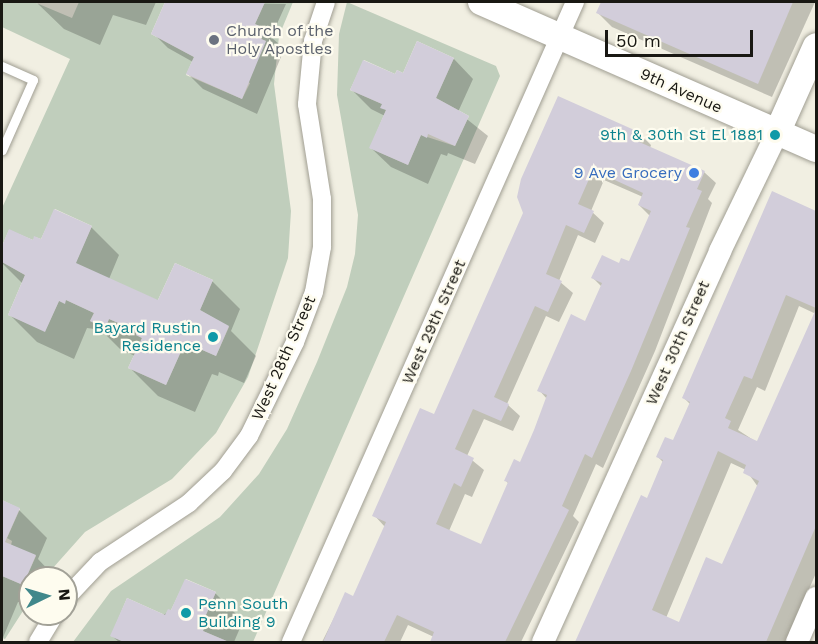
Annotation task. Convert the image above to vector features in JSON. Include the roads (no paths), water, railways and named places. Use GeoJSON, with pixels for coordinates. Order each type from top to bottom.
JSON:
{"type":"FeatureCollection","features":[{"type":"Feature","properties":{"kind":"main road","name":"9th Avenue"},"geometry":{"type":"LineString","coordinates":[[481,2],[816,149]]}},
{"type":"Feature","properties":{"kind":"main road","name":"West 30th Street"},"geometry":{"type":"LineString","coordinates":[[777,133],[816,46]]}},
{"type":"Feature","properties":{"kind":"street","name":"West 28th Street"},"geometry":{"type":"LineString","coordinates":[[78,585],[100,562],[189,503],[223,471],[249,436],[295,342],[314,292],[322,247],[322,199],[307,104],[313,41],[326,2]]}},
{"type":"Feature","properties":{"kind":"street","name":"West 29th Street"},"geometry":{"type":"LineString","coordinates":[[291,642],[575,2]]}},
{"type":"Feature","properties":{"kind":"street","name":"West 30th Street"},"geometry":{"type":"LineString","coordinates":[[543,642],[720,250],[777,133]]}},
{"type":"Feature","properties":{"kind":"street"},"geometry":{"type":"LineString","coordinates":[[797,642],[816,598]]}},
{"type":"Feature","properties":{"kind":"street"},"geometry":{"type":"LineString","coordinates":[[38,642],[48,626]]}},
{"type":"Feature","properties":{"kind":"lane"},"geometry":{"type":"LineString","coordinates":[[2,66],[33,80],[2,150]]}},
{"type":"Feature","properties":{"kind":"place","name":"Church of the Holy Apostles"},"geometry":{"type":"Point","coordinates":[214,40]}},
{"type":"Feature","properties":{"kind":"place","name":"9th & 30th St El 1881"},"geometry":{"type":"Point","coordinates":[775,135]}},
{"type":"Feature","properties":{"kind":"place","name":"9 Ave Grocery"},"geometry":{"type":"Point","coordinates":[694,173]}},
{"type":"Feature","properties":{"kind":"place","name":"Bayard Rustin Residence"},"geometry":{"type":"Point","coordinates":[213,337]}},
{"type":"Feature","properties":{"kind":"place","name":"Penn South Building 9"},"geometry":{"type":"Point","coordinates":[186,613]}}]}
